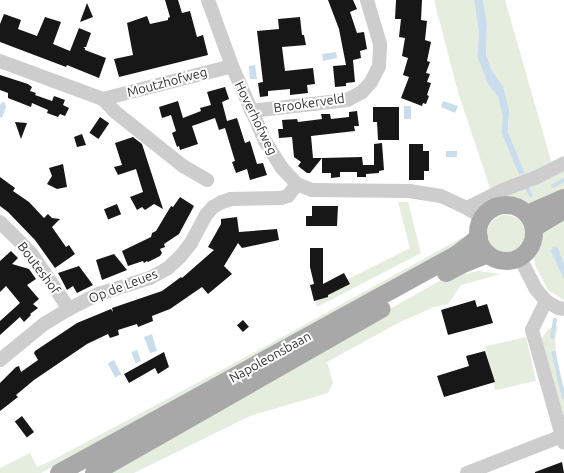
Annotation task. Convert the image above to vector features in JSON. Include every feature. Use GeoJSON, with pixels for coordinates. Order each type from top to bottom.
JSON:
{"type":"FeatureCollection","features":[{"type":"Feature","properties":{"kind":"main road"},"geometry":{"type":"LineString","coordinates":[[530,221],[564,198]]}},
{"type":"Feature","properties":{"kind":"main road"},"geometry":{"type":"LineString","coordinates":[[504,205],[520,209],[530,221],[532,245],[520,258],[503,261],[488,254],[484,249],[479,237],[480,224],[483,218],[495,207],[504,205]]}},
{"type":"Feature","properties":{"kind":"main road"},"geometry":{"type":"LineString","coordinates":[[530,221],[564,210]]}},
{"type":"Feature","properties":{"kind":"main road","name":"Napoleonsbaan"},"geometry":{"type":"LineString","coordinates":[[59,473],[456,255],[479,237]]}},
{"type":"Feature","properties":{"kind":"main road","name":"Napoleonsbaan"},"geometry":{"type":"LineString","coordinates":[[94,473],[461,265],[488,254]]}},
{"type":"Feature","properties":{"kind":"street","name":"Hoverhofweg"},"geometry":{"type":"LineString","coordinates":[[208,0],[232,66],[265,141],[280,167],[297,184],[312,190],[409,191],[441,196],[467,208],[483,218]]}},
{"type":"Feature","properties":{"kind":"street","name":"Brookerveld"},"geometry":{"type":"LineString","coordinates":[[251,111],[347,100],[362,92],[371,82],[379,66],[380,44],[367,0]]}},
{"type":"Feature","properties":{"kind":"street","name":"Moutzhofweg"},"geometry":{"type":"LineString","coordinates":[[0,61],[103,99],[114,111],[183,166],[207,180]]}},
{"type":"Feature","properties":{"kind":"street","name":"Moutzhofweg"},"geometry":{"type":"LineString","coordinates":[[103,99],[232,66]]}},
{"type":"Feature","properties":{"kind":"street"},"geometry":{"type":"LineString","coordinates":[[467,208],[503,190],[537,177],[564,163]]}},
{"type":"Feature","properties":{"kind":"street","name":"Op de Leues"},"geometry":{"type":"LineString","coordinates":[[0,360],[44,324],[69,309],[99,294],[150,278],[168,268],[180,257],[206,215],[218,204],[231,199],[280,198],[288,196],[297,184]]}},
{"type":"Feature","properties":{"kind":"street","name":"Bouteshof"},"geometry":{"type":"LineString","coordinates":[[2,228],[30,253],[69,309]]}},
{"type":"Feature","properties":{"kind":"street"},"geometry":{"type":"LineString","coordinates":[[520,258],[535,288],[546,301],[558,308],[564,309]]}},
{"type":"Feature","properties":{"kind":"street"},"geometry":{"type":"LineString","coordinates":[[467,473],[563,440],[532,330],[546,301]]}},
{"type":"Feature","properties":{"kind":"green space"},"geometry":{"type":"Polygon","coordinates":[[[434,0],[474,0],[479,33],[477,56],[488,84],[498,97],[503,117],[501,132],[519,175],[525,173],[508,132],[509,122],[503,86],[492,71],[486,54],[487,24],[483,0],[505,0],[552,164],[509,184],[490,188],[458,92],[434,0]]]}},
{"type":"Feature","properties":{"kind":"green space"},"geometry":{"type":"Polygon","coordinates":[[[564,167],[564,193],[534,206],[509,201],[486,203],[564,167]]]}},
{"type":"Feature","properties":{"kind":"green space"},"geometry":{"type":"Polygon","coordinates":[[[398,202],[408,202],[421,253],[317,307],[314,296],[410,248],[398,202]]]}},
{"type":"Feature","properties":{"kind":"green space"},"geometry":{"type":"Polygon","coordinates":[[[506,215],[516,218],[522,224],[525,234],[522,244],[516,250],[506,253],[496,250],[490,244],[487,234],[490,224],[496,218],[506,215]]]}},
{"type":"Feature","properties":{"kind":"green space"},"geometry":{"type":"Polygon","coordinates":[[[564,215],[564,300],[548,290],[535,265],[534,255],[541,235],[547,226],[564,215]]]}},
{"type":"Feature","properties":{"kind":"green space"},"geometry":{"type":"Polygon","coordinates":[[[463,237],[463,247],[41,473],[0,473],[0,468],[30,453],[37,467],[51,461],[268,345],[463,237]]]}},
{"type":"Feature","properties":{"kind":"green space"},"geometry":{"type":"Polygon","coordinates":[[[460,269],[463,274],[478,271],[501,274],[461,285],[448,304],[434,307],[400,322],[327,362],[333,383],[328,393],[250,416],[134,473],[103,473],[460,269]]]}},
{"type":"Feature","properties":{"kind":"green space"},"geometry":{"type":"Polygon","coordinates":[[[558,326],[555,340],[557,363],[564,389],[564,423],[540,341],[548,329],[558,326]]]}},
{"type":"Feature","properties":{"kind":"green space"},"geometry":{"type":"Polygon","coordinates":[[[526,337],[536,381],[495,390],[485,346],[526,337]]]}},
{"type":"Feature","properties":{"kind":"water"},"geometry":{"type":"Polygon","coordinates":[[[474,0],[483,0],[487,24],[486,54],[492,71],[503,86],[509,110],[508,132],[525,173],[519,175],[501,132],[503,117],[498,97],[488,84],[477,56],[479,33],[474,0]]]}},
{"type":"Feature","properties":{"kind":"water"},"geometry":{"type":"Polygon","coordinates":[[[336,52],[337,58],[323,61],[322,54],[336,52]]]}},
{"type":"Feature","properties":{"kind":"water"},"geometry":{"type":"Polygon","coordinates":[[[255,65],[257,79],[250,79],[249,66],[255,65]]]}},
{"type":"Feature","properties":{"kind":"water"},"geometry":{"type":"Polygon","coordinates":[[[443,101],[458,106],[455,113],[441,107],[443,101]]]}},
{"type":"Feature","properties":{"kind":"water"},"geometry":{"type":"Polygon","coordinates":[[[2,102],[5,103],[6,107],[2,118],[0,117],[0,105],[2,102]]]}},
{"type":"Feature","properties":{"kind":"water"},"geometry":{"type":"Polygon","coordinates":[[[404,106],[411,106],[411,119],[404,119],[404,106]]]}},
{"type":"Feature","properties":{"kind":"water"},"geometry":{"type":"Polygon","coordinates":[[[446,151],[457,151],[457,157],[446,157],[446,151]]]}},
{"type":"Feature","properties":{"kind":"water"},"geometry":{"type":"Polygon","coordinates":[[[553,246],[558,248],[564,265],[564,279],[551,251],[553,246]]]}},
{"type":"Feature","properties":{"kind":"water"},"geometry":{"type":"Polygon","coordinates":[[[152,334],[157,351],[150,353],[144,337],[152,334]]]}},
{"type":"Feature","properties":{"kind":"water"},"geometry":{"type":"Polygon","coordinates":[[[137,350],[141,361],[135,363],[131,352],[137,350]]]}},
{"type":"Feature","properties":{"kind":"water"},"geometry":{"type":"Polygon","coordinates":[[[114,360],[121,374],[115,377],[108,363],[114,360]]]}},
{"type":"Feature","properties":{"kind":"building"},"geometry":{"type":"Polygon","coordinates":[[[165,0],[178,0],[182,13],[190,11],[197,37],[203,35],[208,55],[119,77],[114,59],[133,55],[127,23],[147,16],[150,24],[168,20],[170,17],[165,0]]]}},
{"type":"Feature","properties":{"kind":"building"},"geometry":{"type":"Polygon","coordinates":[[[328,0],[353,0],[357,9],[350,12],[357,33],[364,32],[367,49],[360,51],[361,58],[353,60],[355,82],[346,83],[346,86],[335,87],[333,66],[346,65],[339,29],[328,0]]]}},
{"type":"Feature","properties":{"kind":"building"},"geometry":{"type":"Polygon","coordinates":[[[396,0],[422,0],[421,20],[427,21],[425,40],[431,42],[427,61],[430,62],[426,73],[430,74],[427,82],[431,83],[426,104],[423,103],[422,106],[401,98],[409,77],[403,75],[408,58],[402,56],[405,38],[399,37],[401,19],[395,19],[396,0]]]}},
{"type":"Feature","properties":{"kind":"building"},"geometry":{"type":"Polygon","coordinates":[[[87,3],[93,17],[80,22],[87,3]]]}},
{"type":"Feature","properties":{"kind":"building"},"geometry":{"type":"Polygon","coordinates":[[[4,14],[21,20],[18,29],[37,36],[45,17],[61,22],[53,44],[70,51],[79,28],[91,33],[86,47],[83,47],[85,50],[106,58],[99,78],[67,65],[66,67],[0,42],[0,24],[4,14]]]}},
{"type":"Feature","properties":{"kind":"building"},"geometry":{"type":"Polygon","coordinates":[[[300,17],[302,35],[304,35],[306,45],[282,47],[285,71],[313,68],[315,84],[307,85],[308,93],[290,95],[290,89],[268,91],[268,96],[260,97],[258,83],[263,82],[257,31],[279,29],[278,19],[300,17]]]}},
{"type":"Feature","properties":{"kind":"building"},"geometry":{"type":"Polygon","coordinates":[[[0,75],[28,84],[32,87],[30,91],[36,93],[35,95],[52,101],[54,96],[65,100],[63,105],[69,108],[65,116],[60,114],[58,117],[47,113],[48,110],[32,103],[31,107],[8,98],[8,93],[0,90],[0,75]]]}},
{"type":"Feature","properties":{"kind":"building"},"geometry":{"type":"Polygon","coordinates":[[[225,87],[229,99],[222,102],[227,121],[237,118],[245,143],[250,141],[257,164],[263,163],[267,175],[250,180],[247,169],[236,173],[232,162],[235,161],[225,128],[219,130],[215,118],[192,126],[198,144],[180,150],[179,146],[177,147],[172,133],[176,131],[171,115],[162,118],[159,107],[178,101],[183,118],[201,111],[200,108],[211,105],[207,92],[225,87]]]}},
{"type":"Feature","properties":{"kind":"building"},"geometry":{"type":"Polygon","coordinates":[[[373,107],[399,107],[399,140],[378,140],[377,122],[373,122],[373,107]]]}},
{"type":"Feature","properties":{"kind":"building"},"geometry":{"type":"Polygon","coordinates":[[[357,111],[359,126],[354,126],[355,131],[311,136],[313,158],[322,158],[310,173],[307,173],[298,166],[301,162],[294,157],[292,137],[279,138],[278,129],[283,129],[282,120],[297,119],[298,122],[322,119],[321,114],[330,114],[331,119],[349,117],[349,112],[357,111]]]}},
{"type":"Feature","properties":{"kind":"building"},"geometry":{"type":"Polygon","coordinates":[[[100,117],[109,123],[98,139],[89,133],[100,117]]]}},
{"type":"Feature","properties":{"kind":"building"},"geometry":{"type":"Polygon","coordinates":[[[15,122],[27,123],[21,139],[15,122]]]}},
{"type":"Feature","properties":{"kind":"building"},"geometry":{"type":"Polygon","coordinates":[[[82,134],[86,145],[77,147],[74,137],[82,134]]]}},
{"type":"Feature","properties":{"kind":"building"},"geometry":{"type":"Polygon","coordinates":[[[133,137],[142,144],[163,209],[154,204],[145,210],[142,207],[137,210],[130,197],[143,192],[136,169],[118,175],[114,167],[122,165],[115,143],[133,137]]]}},
{"type":"Feature","properties":{"kind":"building"},"geometry":{"type":"Polygon","coordinates":[[[382,143],[384,170],[379,171],[379,173],[366,174],[366,177],[357,177],[357,172],[340,172],[340,177],[331,178],[331,173],[322,173],[322,158],[362,157],[363,165],[374,165],[374,144],[382,143]]]}},
{"type":"Feature","properties":{"kind":"building"},"geometry":{"type":"Polygon","coordinates":[[[409,144],[423,144],[423,151],[429,151],[429,171],[424,171],[424,180],[409,180],[409,144]]]}},
{"type":"Feature","properties":{"kind":"building"},"geometry":{"type":"Polygon","coordinates":[[[63,164],[67,187],[57,189],[47,184],[52,176],[49,168],[63,164]]]}},
{"type":"Feature","properties":{"kind":"building"},"geometry":{"type":"Polygon","coordinates":[[[0,177],[15,188],[13,191],[29,202],[44,218],[48,214],[52,218],[60,219],[52,227],[66,247],[69,245],[75,254],[55,268],[35,240],[8,212],[0,206],[0,177]]]}},
{"type":"Feature","properties":{"kind":"building"},"geometry":{"type":"Polygon","coordinates":[[[180,197],[194,206],[179,234],[164,244],[165,247],[160,249],[162,253],[160,256],[148,262],[147,261],[144,263],[143,261],[128,266],[122,251],[151,237],[152,233],[156,231],[171,206],[173,207],[180,197]]]}},
{"type":"Feature","properties":{"kind":"building"},"geometry":{"type":"Polygon","coordinates":[[[117,204],[121,214],[108,219],[104,209],[117,204]]]}},
{"type":"Feature","properties":{"kind":"building"},"geometry":{"type":"Polygon","coordinates":[[[312,206],[338,206],[337,226],[306,226],[306,216],[312,216],[312,206]]]}},
{"type":"Feature","properties":{"kind":"building"},"geometry":{"type":"Polygon","coordinates":[[[237,217],[239,232],[277,229],[279,240],[242,248],[238,243],[224,266],[232,274],[208,294],[202,287],[170,309],[152,316],[153,321],[138,327],[137,324],[118,330],[119,335],[110,338],[108,334],[87,344],[34,380],[16,395],[18,397],[0,411],[0,383],[16,367],[19,366],[21,372],[38,360],[34,353],[35,351],[77,323],[111,309],[113,312],[112,308],[162,291],[181,277],[182,278],[214,250],[208,247],[221,224],[221,219],[237,217]]]}},
{"type":"Feature","properties":{"kind":"building"},"geometry":{"type":"Polygon","coordinates":[[[310,248],[323,248],[323,284],[344,273],[350,284],[328,295],[328,297],[314,301],[310,285],[314,284],[310,267],[310,248]]]}},
{"type":"Feature","properties":{"kind":"building"},"geometry":{"type":"Polygon","coordinates":[[[11,251],[18,258],[12,264],[29,269],[36,279],[27,285],[39,299],[33,304],[38,308],[30,314],[31,315],[24,322],[20,317],[0,335],[0,321],[20,303],[6,286],[0,292],[0,261],[11,251]]]}},
{"type":"Feature","properties":{"kind":"building"},"geometry":{"type":"Polygon","coordinates":[[[114,254],[127,270],[102,280],[96,260],[114,254]]]}},
{"type":"Feature","properties":{"kind":"building"},"geometry":{"type":"Polygon","coordinates":[[[79,266],[93,285],[77,293],[73,286],[67,290],[58,273],[79,266]]]}},
{"type":"Feature","properties":{"kind":"building"},"geometry":{"type":"Polygon","coordinates":[[[475,300],[477,307],[487,304],[493,323],[448,335],[441,310],[475,300]]]}},
{"type":"Feature","properties":{"kind":"building"},"geometry":{"type":"Polygon","coordinates":[[[243,320],[249,327],[243,332],[237,325],[243,320]]]}},
{"type":"Feature","properties":{"kind":"building"},"geometry":{"type":"Polygon","coordinates":[[[485,351],[495,382],[444,397],[437,376],[469,366],[466,356],[485,351]]]}},
{"type":"Feature","properties":{"kind":"building"},"geometry":{"type":"Polygon","coordinates":[[[164,352],[169,367],[158,374],[155,368],[129,383],[124,374],[164,352]]]}},
{"type":"Feature","properties":{"kind":"building"},"geometry":{"type":"Polygon","coordinates":[[[22,416],[34,432],[27,437],[15,421],[22,416]]]}},
{"type":"Feature","properties":{"kind":"building"},"geometry":{"type":"Polygon","coordinates":[[[562,462],[564,473],[535,473],[535,472],[562,462]]]}},
{"type":"Feature","properties":{"kind":"waterway"},"geometry":{"type":"LineString","coordinates":[[553,186],[564,180]]}},
{"type":"Feature","properties":{"kind":"waterway"},"geometry":{"type":"LineString","coordinates":[[528,189],[531,195]]}},
{"type":"Feature","properties":{"kind":"waterway"},"geometry":{"type":"LineString","coordinates":[[552,337],[555,320]]}},
{"type":"Feature","properties":{"kind":"waterway"},"geometry":{"type":"LineString","coordinates":[[554,353],[564,397]]}}]}
